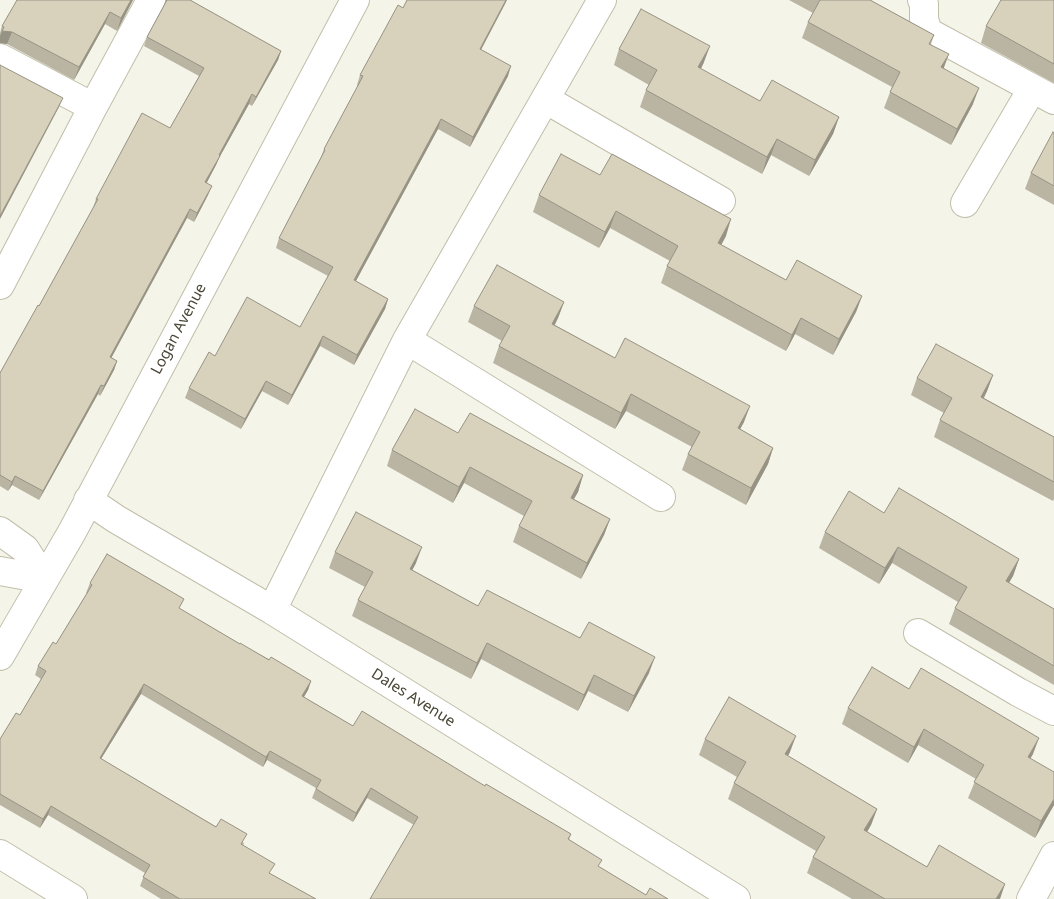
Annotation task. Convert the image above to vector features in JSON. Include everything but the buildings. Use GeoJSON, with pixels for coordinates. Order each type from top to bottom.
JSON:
{"type":"FeatureCollection","features":[{"type":"Feature","properties":{"kind":"street"},"geometry":{"type":"LineString","coordinates":[[0,285],[151,0]]}},
{"type":"Feature","properties":{"kind":"street","name":"Logan Avenue"},"geometry":{"type":"LineString","coordinates":[[0,656],[72,532],[355,0]]}},
{"type":"Feature","properties":{"kind":"street"},"geometry":{"type":"LineString","coordinates":[[272,610],[407,340],[602,0]]}},
{"type":"Feature","properties":{"kind":"street"},"geometry":{"type":"LineString","coordinates":[[922,0],[924,4],[924,19],[928,32],[1043,94],[965,203]]}},
{"type":"Feature","properties":{"kind":"street"},"geometry":{"type":"LineString","coordinates":[[0,58],[93,108]]}},
{"type":"Feature","properties":{"kind":"street"},"geometry":{"type":"LineString","coordinates":[[545,99],[721,201]]}},
{"type":"Feature","properties":{"kind":"street"},"geometry":{"type":"LineString","coordinates":[[407,340],[660,497]]}},
{"type":"Feature","properties":{"kind":"street","name":"Dales Avenue"},"geometry":{"type":"LineString","coordinates":[[88,500],[116,519],[272,610],[736,899]]}},
{"type":"Feature","properties":{"kind":"street"},"geometry":{"type":"LineString","coordinates":[[0,531],[25,549],[44,579]]}},
{"type":"Feature","properties":{"kind":"street"},"geometry":{"type":"LineString","coordinates":[[0,571],[44,579]]}},
{"type":"Feature","properties":{"kind":"street"},"geometry":{"type":"LineString","coordinates":[[918,634],[1054,711]]}},
{"type":"Feature","properties":{"kind":"street"},"geometry":{"type":"LineString","coordinates":[[0,854],[73,899]]}},
{"type":"Feature","properties":{"kind":"street"},"geometry":{"type":"LineString","coordinates":[[1031,899],[1054,856]]}}]}
